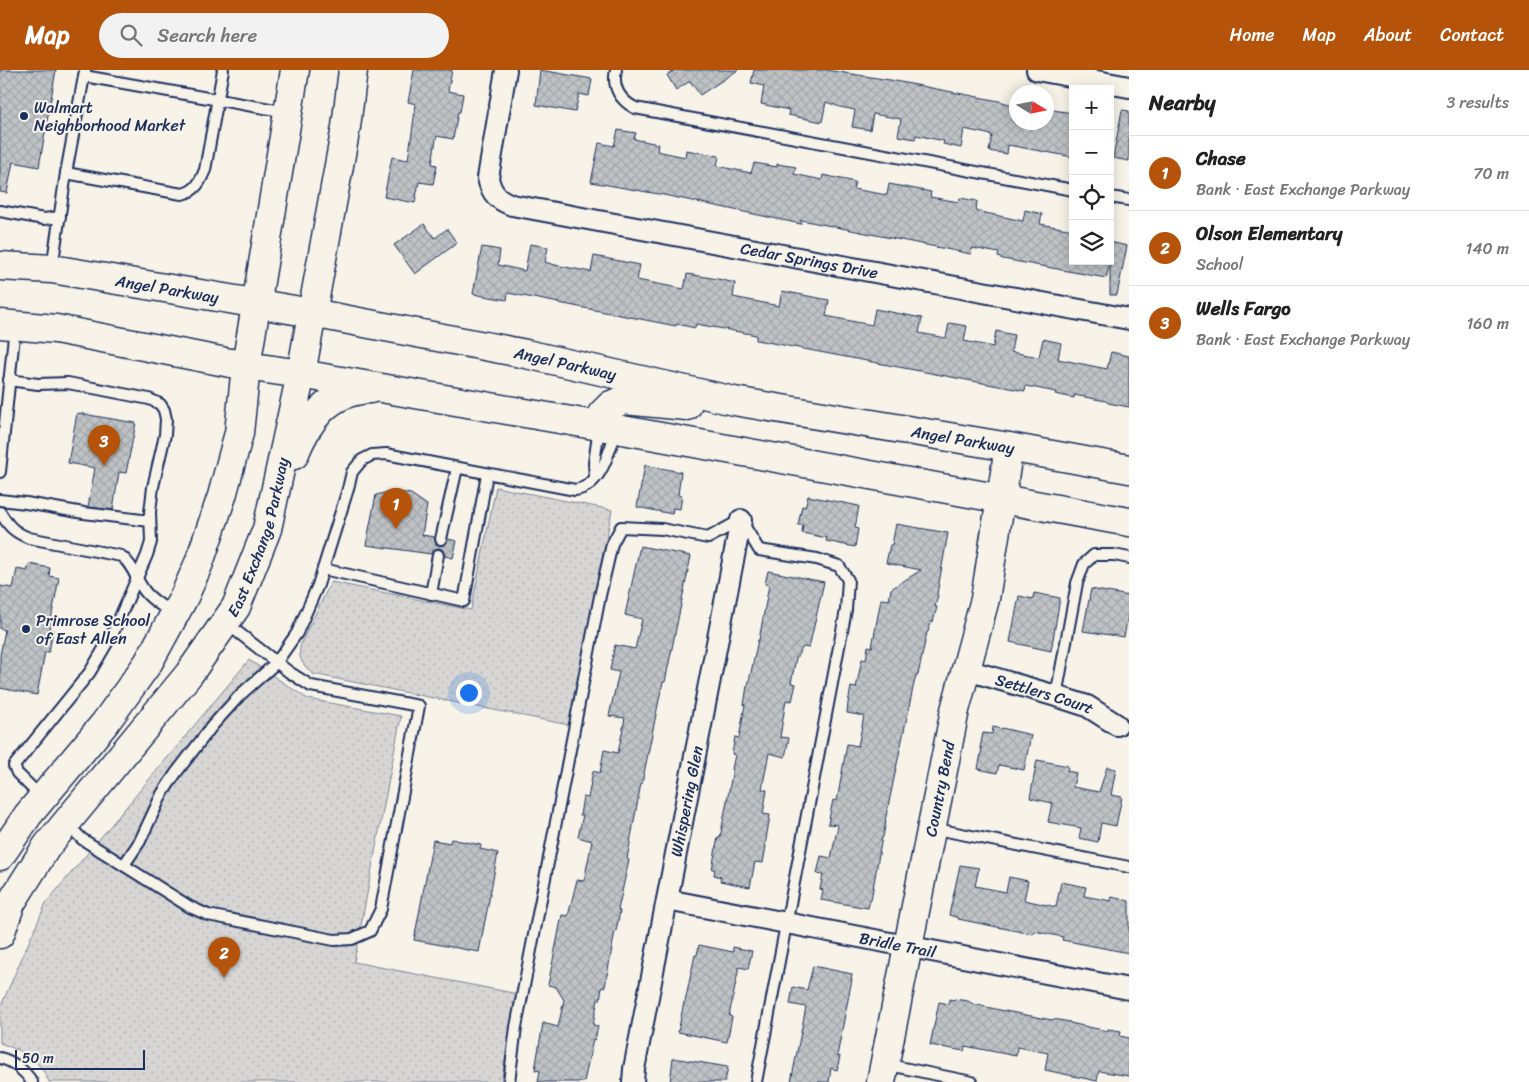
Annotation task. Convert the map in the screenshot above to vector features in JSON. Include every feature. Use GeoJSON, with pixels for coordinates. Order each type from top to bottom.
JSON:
{"type":"FeatureCollection","features":[{"type":"Feature","properties":{"kind":"main road"},"geometry":{"type":"LineString","coordinates":[[0,856],[28,815],[105,723],[148,664],[175,615],[199,563],[222,496],[238,432],[246,366],[295,70]]}},
{"type":"Feature","properties":{"kind":"main road","name":"East Exchange Parkway"},"geometry":{"type":"LineString","coordinates":[[0,934],[11,903],[47,846],[189,674],[236,607],[267,529],[301,374],[346,127],[352,70]]}},
{"type":"Feature","properties":{"kind":"main road","name":"Angel Parkway"},"geometry":{"type":"LineString","coordinates":[[0,266],[52,269],[312,313],[526,354],[734,401],[1129,469]]}},
{"type":"Feature","properties":{"kind":"main road"},"geometry":{"type":"LineString","coordinates":[[8,324],[56,329],[246,366],[608,428],[1129,522]]}},
{"type":"Feature","properties":{"kind":"main road"},"geometry":{"type":"LineString","coordinates":[[267,529],[286,474],[301,437],[311,420],[325,406],[342,395],[361,389],[381,388]]}},
{"type":"Feature","properties":{"kind":"main road"},"geometry":{"type":"LineString","coordinates":[[608,428],[602,414],[611,405],[624,400],[669,403],[761,415],[808,414]]}},
{"type":"Feature","properties":{"kind":"main road","name":"Country Bend"},"geometry":{"type":"LineString","coordinates":[[883,1073],[955,710],[985,599],[1009,447]]}},
{"type":"Feature","properties":{"kind":"main road"},"geometry":{"type":"LineString","coordinates":[[43,799],[66,822]]}},
{"type":"Feature","properties":{"kind":"street","name":"Cedar Springs Drive"},"geometry":{"type":"LineString","coordinates":[[506,70],[488,168],[490,188],[503,202],[1129,319]]}},
{"type":"Feature","properties":{"kind":"street"},"geometry":{"type":"LineString","coordinates":[[1036,70],[1129,87]]}},
{"type":"Feature","properties":{"kind":"street","name":"Whispering Glen"},"geometry":{"type":"LineString","coordinates":[[633,1082],[741,520]]}},
{"type":"Feature","properties":{"kind":"street","name":"Settlers Court"},"geometry":{"type":"LineString","coordinates":[[967,670],[1087,706],[1118,725]]}},
{"type":"Feature","properties":{"kind":"street","name":"Bridle Trail"},"geometry":{"type":"LineString","coordinates":[[667,900],[1129,989]]}},
{"type":"Feature","properties":{"kind":"lane"},"geometry":{"type":"LineString","coordinates":[[66,173],[182,194],[189,192],[199,184],[205,170],[223,70]]}},
{"type":"Feature","properties":{"kind":"lane"},"geometry":{"type":"LineString","coordinates":[[616,70],[614,77],[618,92],[626,103],[636,108],[1069,189]]}},
{"type":"Feature","properties":{"kind":"lane"},"geometry":{"type":"LineString","coordinates":[[52,269],[66,173],[84,73],[288,112]]}},
{"type":"Feature","properties":{"kind":"lane"},"geometry":{"type":"LineString","coordinates":[[1114,198],[1129,200]]}},
{"type":"Feature","properties":{"kind":"lane"},"geometry":{"type":"LineString","coordinates":[[0,211],[44,218],[60,217]]}},
{"type":"Feature","properties":{"kind":"lane"},"geometry":{"type":"LineString","coordinates":[[0,472],[9,380],[8,324]]}},
{"type":"Feature","properties":{"kind":"lane"},"geometry":{"type":"LineString","coordinates":[[9,380],[38,384],[68,383],[148,399],[160,404],[166,419],[165,435],[153,487],[150,512],[151,542],[138,579],[113,633],[90,672],[14,766],[17,773],[43,799]]}},
{"type":"Feature","properties":{"kind":"lane"},"geometry":{"type":"LineString","coordinates":[[596,478],[594,463],[608,428]]}},
{"type":"Feature","properties":{"kind":"lane"},"geometry":{"type":"LineString","coordinates":[[124,865],[140,841],[162,794],[206,734],[240,696],[276,663],[297,633],[318,586],[352,472],[362,460],[372,455],[386,454],[575,490],[587,487],[603,468],[608,428]]}},
{"type":"Feature","properties":{"kind":"lane"},"geometry":{"type":"LineString","coordinates":[[441,539],[457,468]]}},
{"type":"Feature","properties":{"kind":"lane"},"geometry":{"type":"LineString","coordinates":[[323,569],[464,601],[487,474]]}},
{"type":"Feature","properties":{"kind":"lane"},"geometry":{"type":"LineString","coordinates":[[0,500],[150,521]]}},
{"type":"Feature","properties":{"kind":"lane"},"geometry":{"type":"LineString","coordinates":[[0,512],[8,526],[17,533],[29,538],[121,556],[134,569],[148,594],[175,615]]}},
{"type":"Feature","properties":{"kind":"lane"},"geometry":{"type":"LineString","coordinates":[[509,1082],[516,1027],[600,596],[612,544],[620,526],[662,529],[708,538],[741,520],[759,550],[817,559],[839,566],[848,580],[846,610],[756,1082]]}},
{"type":"Feature","properties":{"kind":"lane"},"geometry":{"type":"LineString","coordinates":[[431,594],[438,554]]}},
{"type":"Feature","properties":{"kind":"lane"},"geometry":{"type":"LineString","coordinates":[[1056,696],[1077,584],[1084,564],[1094,554],[1129,558]]}},
{"type":"Feature","properties":{"kind":"lane"},"geometry":{"type":"LineString","coordinates":[[66,822],[82,839],[190,907],[208,915],[334,940],[352,939],[370,931],[381,909],[420,706],[311,686],[276,663],[225,623]]}},
{"type":"Feature","properties":{"kind":"lane"},"geometry":{"type":"LineString","coordinates":[[932,828],[1129,867]]}},
{"type":"Feature","properties":{"kind":"lane"},"geometry":{"type":"LineString","coordinates":[[0,1058],[5,1059],[26,1073],[32,1082]]}},
{"type":"Feature","properties":{"kind":"lane"},"geometry":{"type":"LineString","coordinates":[[883,1073],[972,1082]]}},
{"type":"Feature","properties":{"kind":"shaded area"},"geometry":{"type":"Polygon","coordinates":[[[496,487],[612,510],[569,725],[313,674],[303,664],[300,657],[301,643],[331,582],[471,610],[496,487]]]}},
{"type":"Feature","properties":{"kind":"shaded area"},"geometry":{"type":"Polygon","coordinates":[[[249,660],[308,699],[401,716],[354,962],[518,994],[501,1082],[49,1082],[40,1067],[29,1056],[0,1043],[0,1008],[46,903],[249,660]]]}},
{"type":"Feature","properties":{"kind":"building","name":"Walmart Neighborhood Market"},"geometry":{"type":"Polygon","coordinates":[[[0,70],[56,70],[39,167],[13,162],[7,193],[0,192],[0,70]]]}},
{"type":"Feature","properties":{"kind":"building"},"geometry":{"type":"Polygon","coordinates":[[[414,70],[452,70],[448,91],[463,94],[453,139],[437,136],[432,164],[437,165],[433,184],[419,182],[415,203],[384,197],[392,157],[408,160],[416,104],[408,102],[414,70]]]}},
{"type":"Feature","properties":{"kind":"building"},"geometry":{"type":"Polygon","coordinates":[[[540,70],[592,79],[589,96],[579,94],[575,112],[536,105],[540,70]]]}},
{"type":"Feature","properties":{"kind":"building"},"geometry":{"type":"Polygon","coordinates":[[[675,70],[738,70],[700,95],[690,81],[676,90],[667,75],[675,70]]]}},
{"type":"Feature","properties":{"kind":"building"},"geometry":{"type":"Polygon","coordinates":[[[754,70],[826,70],[890,80],[1009,104],[1009,130],[1054,130],[1054,110],[1069,112],[1069,156],[1008,145],[1007,154],[989,151],[992,135],[964,129],[961,148],[943,144],[944,141],[916,135],[915,139],[898,136],[901,119],[873,114],[870,130],[852,127],[855,110],[826,102],[822,122],[788,115],[789,110],[761,104],[764,86],[751,83],[754,70]]]}},
{"type":"Feature","properties":{"kind":"building"},"geometry":{"type":"Polygon","coordinates":[[[1122,110],[1129,111],[1129,161],[1114,158],[1122,110]]]}},
{"type":"Feature","properties":{"kind":"building"},"geometry":{"type":"Polygon","coordinates":[[[618,130],[636,133],[634,139],[658,144],[657,151],[685,157],[686,150],[719,156],[717,166],[751,173],[754,163],[777,167],[777,164],[796,167],[794,174],[822,180],[823,175],[855,182],[853,189],[887,195],[889,184],[931,192],[930,197],[959,202],[960,198],[977,201],[976,211],[1023,221],[1025,210],[1042,214],[1040,224],[1069,229],[1069,265],[1109,265],[1106,278],[1003,259],[998,257],[999,253],[972,248],[971,254],[801,220],[801,224],[664,195],[591,182],[599,143],[614,146],[618,130]]]}},
{"type":"Feature","properties":{"kind":"building"},"geometry":{"type":"Polygon","coordinates":[[[424,224],[435,238],[447,229],[457,243],[415,274],[394,245],[424,224]]]}},
{"type":"Feature","properties":{"kind":"building"},"geometry":{"type":"Polygon","coordinates":[[[1114,243],[1127,246],[1117,295],[1110,295],[1110,265],[1114,265],[1114,243]]]}},
{"type":"Feature","properties":{"kind":"building"},"geometry":{"type":"Polygon","coordinates":[[[530,244],[548,247],[545,262],[591,272],[594,256],[640,265],[637,280],[684,289],[687,274],[735,283],[733,297],[779,306],[782,291],[829,300],[826,316],[861,323],[872,325],[875,309],[922,318],[919,333],[946,338],[949,323],[967,326],[964,341],[993,347],[996,331],[1014,335],[1011,352],[1039,357],[1043,339],[1061,343],[1058,359],[1107,369],[1111,352],[1129,356],[1129,407],[1074,395],[1074,398],[1026,386],[1025,391],[756,340],[756,335],[696,324],[695,328],[677,324],[676,326],[508,293],[507,300],[473,294],[482,247],[500,250],[498,265],[525,271],[530,244]]]}},
{"type":"Feature","properties":{"kind":"building"},"geometry":{"type":"Polygon","coordinates":[[[77,413],[136,423],[126,473],[119,472],[113,510],[88,507],[95,468],[68,463],[77,413]]]}},
{"type":"Feature","properties":{"kind":"building"},"geometry":{"type":"Polygon","coordinates":[[[645,465],[681,472],[678,495],[682,496],[680,509],[673,508],[672,514],[637,507],[645,465]]]}},
{"type":"Feature","properties":{"kind":"building"},"geometry":{"type":"Polygon","coordinates":[[[393,491],[411,494],[427,505],[422,535],[434,537],[436,544],[440,546],[446,544],[448,539],[457,541],[453,558],[445,556],[443,550],[439,548],[433,550],[431,554],[366,545],[376,495],[393,491]]]}},
{"type":"Feature","properties":{"kind":"building"},"geometry":{"type":"Polygon","coordinates":[[[808,496],[859,506],[855,528],[858,529],[855,547],[826,541],[827,538],[802,533],[803,525],[798,525],[802,506],[805,507],[808,496]]]}},
{"type":"Feature","properties":{"kind":"building"},"geometry":{"type":"Polygon","coordinates":[[[896,524],[948,533],[935,607],[937,607],[933,622],[930,622],[927,632],[918,675],[916,675],[913,688],[868,908],[821,900],[823,890],[820,889],[823,875],[817,874],[821,856],[831,858],[838,825],[828,824],[833,800],[837,801],[847,744],[858,746],[864,716],[847,713],[848,703],[851,687],[856,688],[862,659],[866,660],[868,646],[872,647],[881,599],[889,600],[891,589],[921,570],[886,563],[896,524]]]}},
{"type":"Feature","properties":{"kind":"building"},"geometry":{"type":"Polygon","coordinates":[[[640,546],[691,556],[665,682],[663,682],[641,783],[627,859],[629,860],[618,910],[620,911],[605,987],[602,987],[600,1000],[598,999],[593,1025],[598,1026],[595,1040],[593,1039],[584,1082],[538,1082],[540,1071],[535,1070],[543,1023],[558,1027],[564,1000],[556,987],[548,985],[562,915],[568,916],[577,880],[584,881],[592,841],[578,837],[583,815],[580,815],[583,797],[588,798],[593,771],[600,773],[604,750],[618,753],[625,718],[609,716],[619,672],[610,670],[615,645],[635,649],[642,619],[625,615],[640,546]]]}},
{"type":"Feature","properties":{"kind":"building","name":"Primrose School of East Allen"},"geometry":{"type":"Polygon","coordinates":[[[29,564],[50,568],[49,576],[59,578],[49,630],[53,630],[49,652],[45,652],[37,695],[0,688],[0,655],[5,630],[0,629],[0,586],[13,588],[17,569],[27,571],[29,564]]]}},
{"type":"Feature","properties":{"kind":"building"},"geometry":{"type":"Polygon","coordinates":[[[768,571],[824,582],[809,648],[803,647],[796,658],[791,683],[796,684],[792,701],[786,700],[780,737],[789,738],[785,757],[769,753],[762,789],[767,790],[763,814],[770,815],[766,846],[763,863],[755,862],[750,887],[720,881],[721,877],[714,875],[715,869],[712,869],[733,769],[735,755],[732,754],[735,737],[739,738],[747,686],[759,640],[769,585],[765,584],[768,571]]]}},
{"type":"Feature","properties":{"kind":"building"},"geometry":{"type":"Polygon","coordinates":[[[1091,589],[1129,596],[1129,610],[1124,637],[1083,631],[1091,589]]]}},
{"type":"Feature","properties":{"kind":"building"},"geometry":{"type":"Polygon","coordinates":[[[1034,593],[1060,598],[1051,651],[1010,642],[1019,596],[1033,599],[1034,593]]]}},
{"type":"Feature","properties":{"kind":"building"},"geometry":{"type":"Polygon","coordinates":[[[993,727],[1031,735],[1024,770],[999,765],[997,773],[978,769],[983,733],[992,734],[993,727]]]}},
{"type":"Feature","properties":{"kind":"building"},"geometry":{"type":"Polygon","coordinates":[[[1037,760],[1068,766],[1067,771],[1076,773],[1073,787],[1099,792],[1107,767],[1116,769],[1111,795],[1122,797],[1116,826],[1101,823],[1098,842],[1079,838],[1081,828],[1048,822],[1052,803],[1030,798],[1037,760]]]}},
{"type":"Feature","properties":{"kind":"building"},"geometry":{"type":"Polygon","coordinates":[[[451,839],[481,845],[480,849],[498,853],[479,952],[414,940],[433,840],[450,843],[451,839]]]}},
{"type":"Feature","properties":{"kind":"building"},"geometry":{"type":"Polygon","coordinates":[[[960,865],[979,868],[975,886],[1006,892],[1009,877],[1028,881],[1024,900],[1056,907],[1061,882],[1086,887],[1084,896],[1111,901],[1111,897],[1129,901],[1129,953],[1062,940],[1063,937],[1034,931],[1033,934],[958,919],[949,915],[960,865]]]}},
{"type":"Feature","properties":{"kind":"building"},"geometry":{"type":"Polygon","coordinates":[[[699,945],[733,952],[733,947],[752,951],[748,969],[739,967],[729,1016],[732,1017],[727,1042],[678,1032],[695,955],[697,955],[699,945]]]}},
{"type":"Feature","properties":{"kind":"building"},"geometry":{"type":"Polygon","coordinates":[[[813,966],[852,974],[837,1056],[840,1056],[837,1070],[831,1068],[829,1082],[791,1082],[806,1007],[790,1004],[793,987],[807,990],[813,966]]]}},
{"type":"Feature","properties":{"kind":"building"},"geometry":{"type":"Polygon","coordinates":[[[950,999],[968,1001],[973,1004],[1000,1010],[1070,1022],[1107,1031],[1108,1029],[1121,1031],[1120,1036],[1129,1038],[1129,1076],[1099,1071],[1097,1081],[1045,1070],[1048,1053],[1017,1047],[1016,1056],[965,1046],[964,1051],[930,1045],[939,1002],[949,1004],[950,999]]]}},
{"type":"Feature","properties":{"kind":"building"},"geometry":{"type":"Polygon","coordinates":[[[673,1058],[728,1067],[725,1082],[670,1082],[673,1058]]]}},
{"type":"Feature","properties":{"kind":"place","name":"Walmart Neighborhood Market"},"geometry":{"type":"Point","coordinates":[24,116]}},
{"type":"Feature","properties":{"kind":"place","name":"Wells Fargo"},"geometry":{"type":"Point","coordinates":[104,466]}},
{"type":"Feature","properties":{"kind":"place","name":"Chase"},"geometry":{"type":"Point","coordinates":[396,529]}},
{"type":"Feature","properties":{"kind":"place","name":"Primrose School of East Allen"},"geometry":{"type":"Point","coordinates":[26,629]}},
{"type":"Feature","properties":{"kind":"place","name":"Olson Elementary"},"geometry":{"type":"Point","coordinates":[224,978]}}]}
